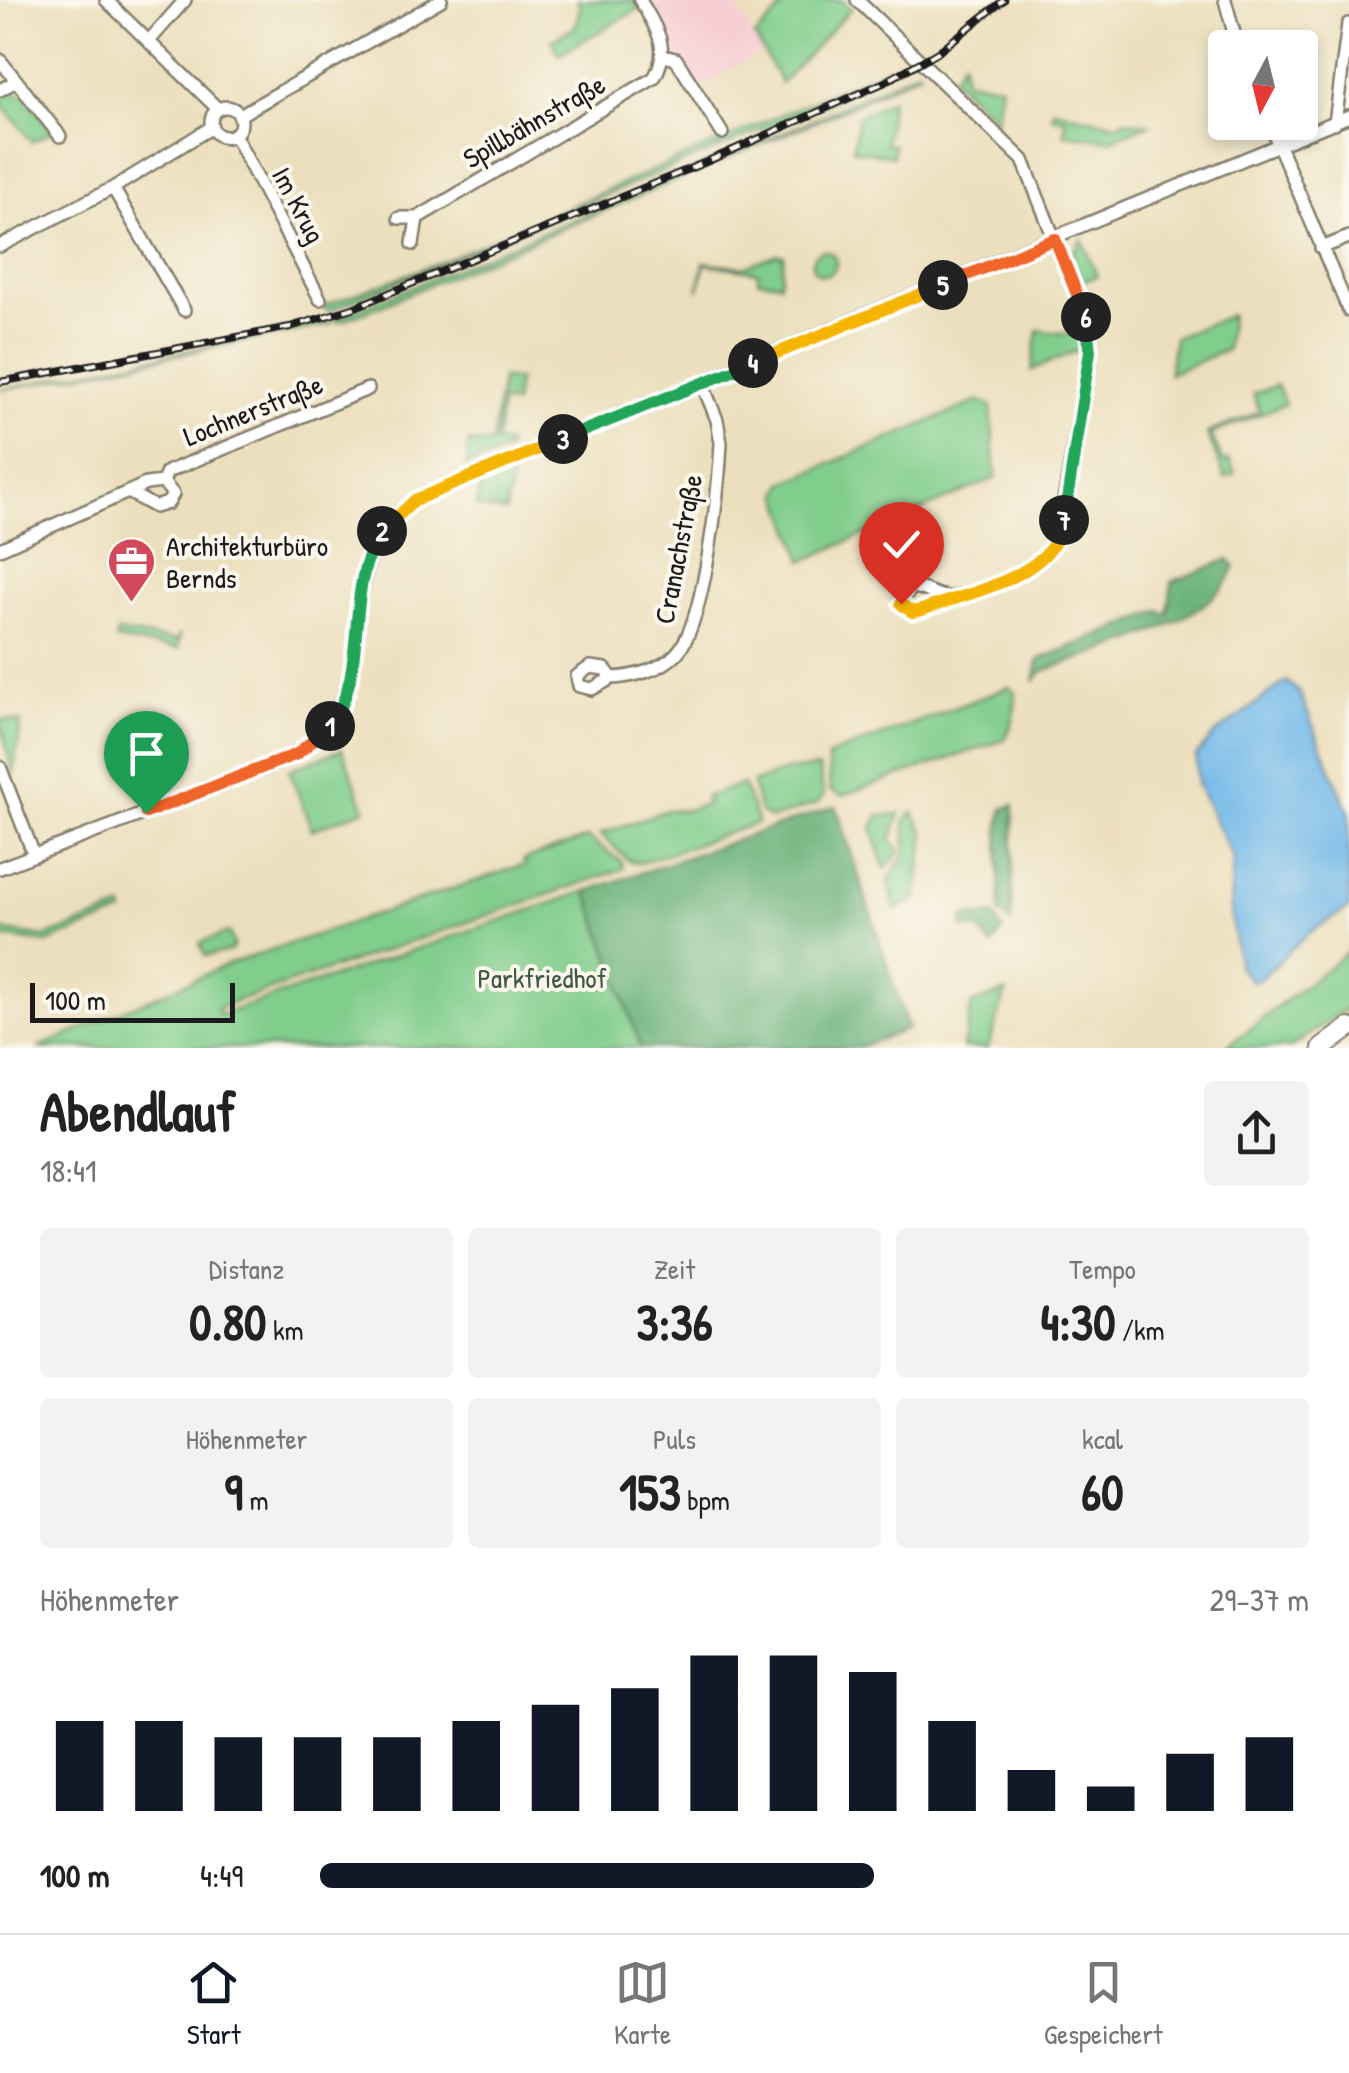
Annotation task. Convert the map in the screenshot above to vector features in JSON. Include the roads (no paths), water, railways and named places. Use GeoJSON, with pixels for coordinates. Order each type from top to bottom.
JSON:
{"type":"FeatureCollection","features":[{"type":"Feature","properties":{"kind":"main road"},"geometry":{"type":"LineString","coordinates":[[1322,1048],[1349,1028]]}},
{"type":"Feature","properties":{"kind":"street"},"geometry":{"type":"LineString","coordinates":[[106,0],[218,108],[231,107],[240,115],[241,126],[234,134],[221,135],[212,127]]}},
{"type":"Feature","properties":{"kind":"street"},"geometry":{"type":"LineString","coordinates":[[149,40],[186,0]]}},
{"type":"Feature","properties":{"kind":"street"},"geometry":{"type":"LineString","coordinates":[[240,115],[442,0]]}},
{"type":"Feature","properties":{"kind":"street"},"geometry":{"type":"LineString","coordinates":[[640,0],[660,35],[663,56],[676,59],[722,134]]}},
{"type":"Feature","properties":{"kind":"street"},"geometry":{"type":"LineString","coordinates":[[857,0],[1022,160],[1087,322],[1090,351],[1062,528],[1052,549],[1034,564],[952,597]]}},
{"type":"Feature","properties":{"kind":"street"},"geometry":{"type":"LineString","coordinates":[[1225,0],[1233,30]]}},
{"type":"Feature","properties":{"kind":"street"},"geometry":{"type":"LineString","coordinates":[[1335,123],[1348,24]]}},
{"type":"Feature","properties":{"kind":"street","name":"Spillbähnstraße"},"geometry":{"type":"LineString","coordinates":[[417,218],[647,84],[663,56]]}},
{"type":"Feature","properties":{"kind":"street"},"geometry":{"type":"LineString","coordinates":[[0,60],[60,136]]}},
{"type":"Feature","properties":{"kind":"street"},"geometry":{"type":"LineString","coordinates":[[0,90],[16,80]]}},
{"type":"Feature","properties":{"kind":"street"},"geometry":{"type":"LineString","coordinates":[[2,242],[113,188],[212,127],[218,108]]}},
{"type":"Feature","properties":{"kind":"street"},"geometry":{"type":"LineString","coordinates":[[0,868],[276,764],[311,746],[333,722],[346,694],[371,550],[402,510],[431,492],[1279,148],[1349,116]]}},
{"type":"Feature","properties":{"kind":"street","name":"Im Krug"},"geometry":{"type":"LineString","coordinates":[[234,134],[320,299]]}},
{"type":"Feature","properties":{"kind":"street"},"geometry":{"type":"LineString","coordinates":[[1276,140],[1349,311]]}},
{"type":"Feature","properties":{"kind":"street"},"geometry":{"type":"LineString","coordinates":[[113,188],[184,310]]}},
{"type":"Feature","properties":{"kind":"street"},"geometry":{"type":"LineString","coordinates":[[399,218],[417,218],[413,244]]}},
{"type":"Feature","properties":{"kind":"street"},"geometry":{"type":"LineString","coordinates":[[1321,248],[1349,237]]}},
{"type":"Feature","properties":{"kind":"street","name":"Cranachstraße"},"geometry":{"type":"LineString","coordinates":[[612,678],[668,660],[686,640],[697,616],[720,443],[702,383]]}},
{"type":"Feature","properties":{"kind":"street","name":"Lochnerstraße"},"geometry":{"type":"LineString","coordinates":[[130,493],[161,507],[173,494],[164,482],[166,472],[368,390]]}},
{"type":"Feature","properties":{"kind":"street","name":"Lochnerstraße"},"geometry":{"type":"LineString","coordinates":[[0,549],[51,523],[146,484],[164,482]]}},
{"type":"Feature","properties":{"kind":"street"},"geometry":{"type":"LineString","coordinates":[[0,767],[34,854]]}},
{"type":"Feature","properties":{"kind":"water"},"geometry":{"type":"Polygon","coordinates":[[[1286,681],[1299,692],[1349,812],[1349,908],[1306,935],[1260,979],[1251,981],[1239,968],[1230,909],[1233,858],[1197,784],[1196,756],[1214,735],[1286,681]]]}},
{"type":"Feature","properties":{"kind":"railway"},"geometry":{"type":"LineString","coordinates":[[0,382],[290,327],[353,308],[706,162],[885,82],[938,52],[1004,0]]}},
{"type":"Feature","properties":{"kind":"place","name":"Architekturbüro Bernds"},"geometry":{"type":"Point","coordinates":[131,604]}},
{"type":"Feature","properties":{"kind":"park label","name":"Parkfriedhof"},"geometry":{"type":"Point","coordinates":[542,978]}}]}
